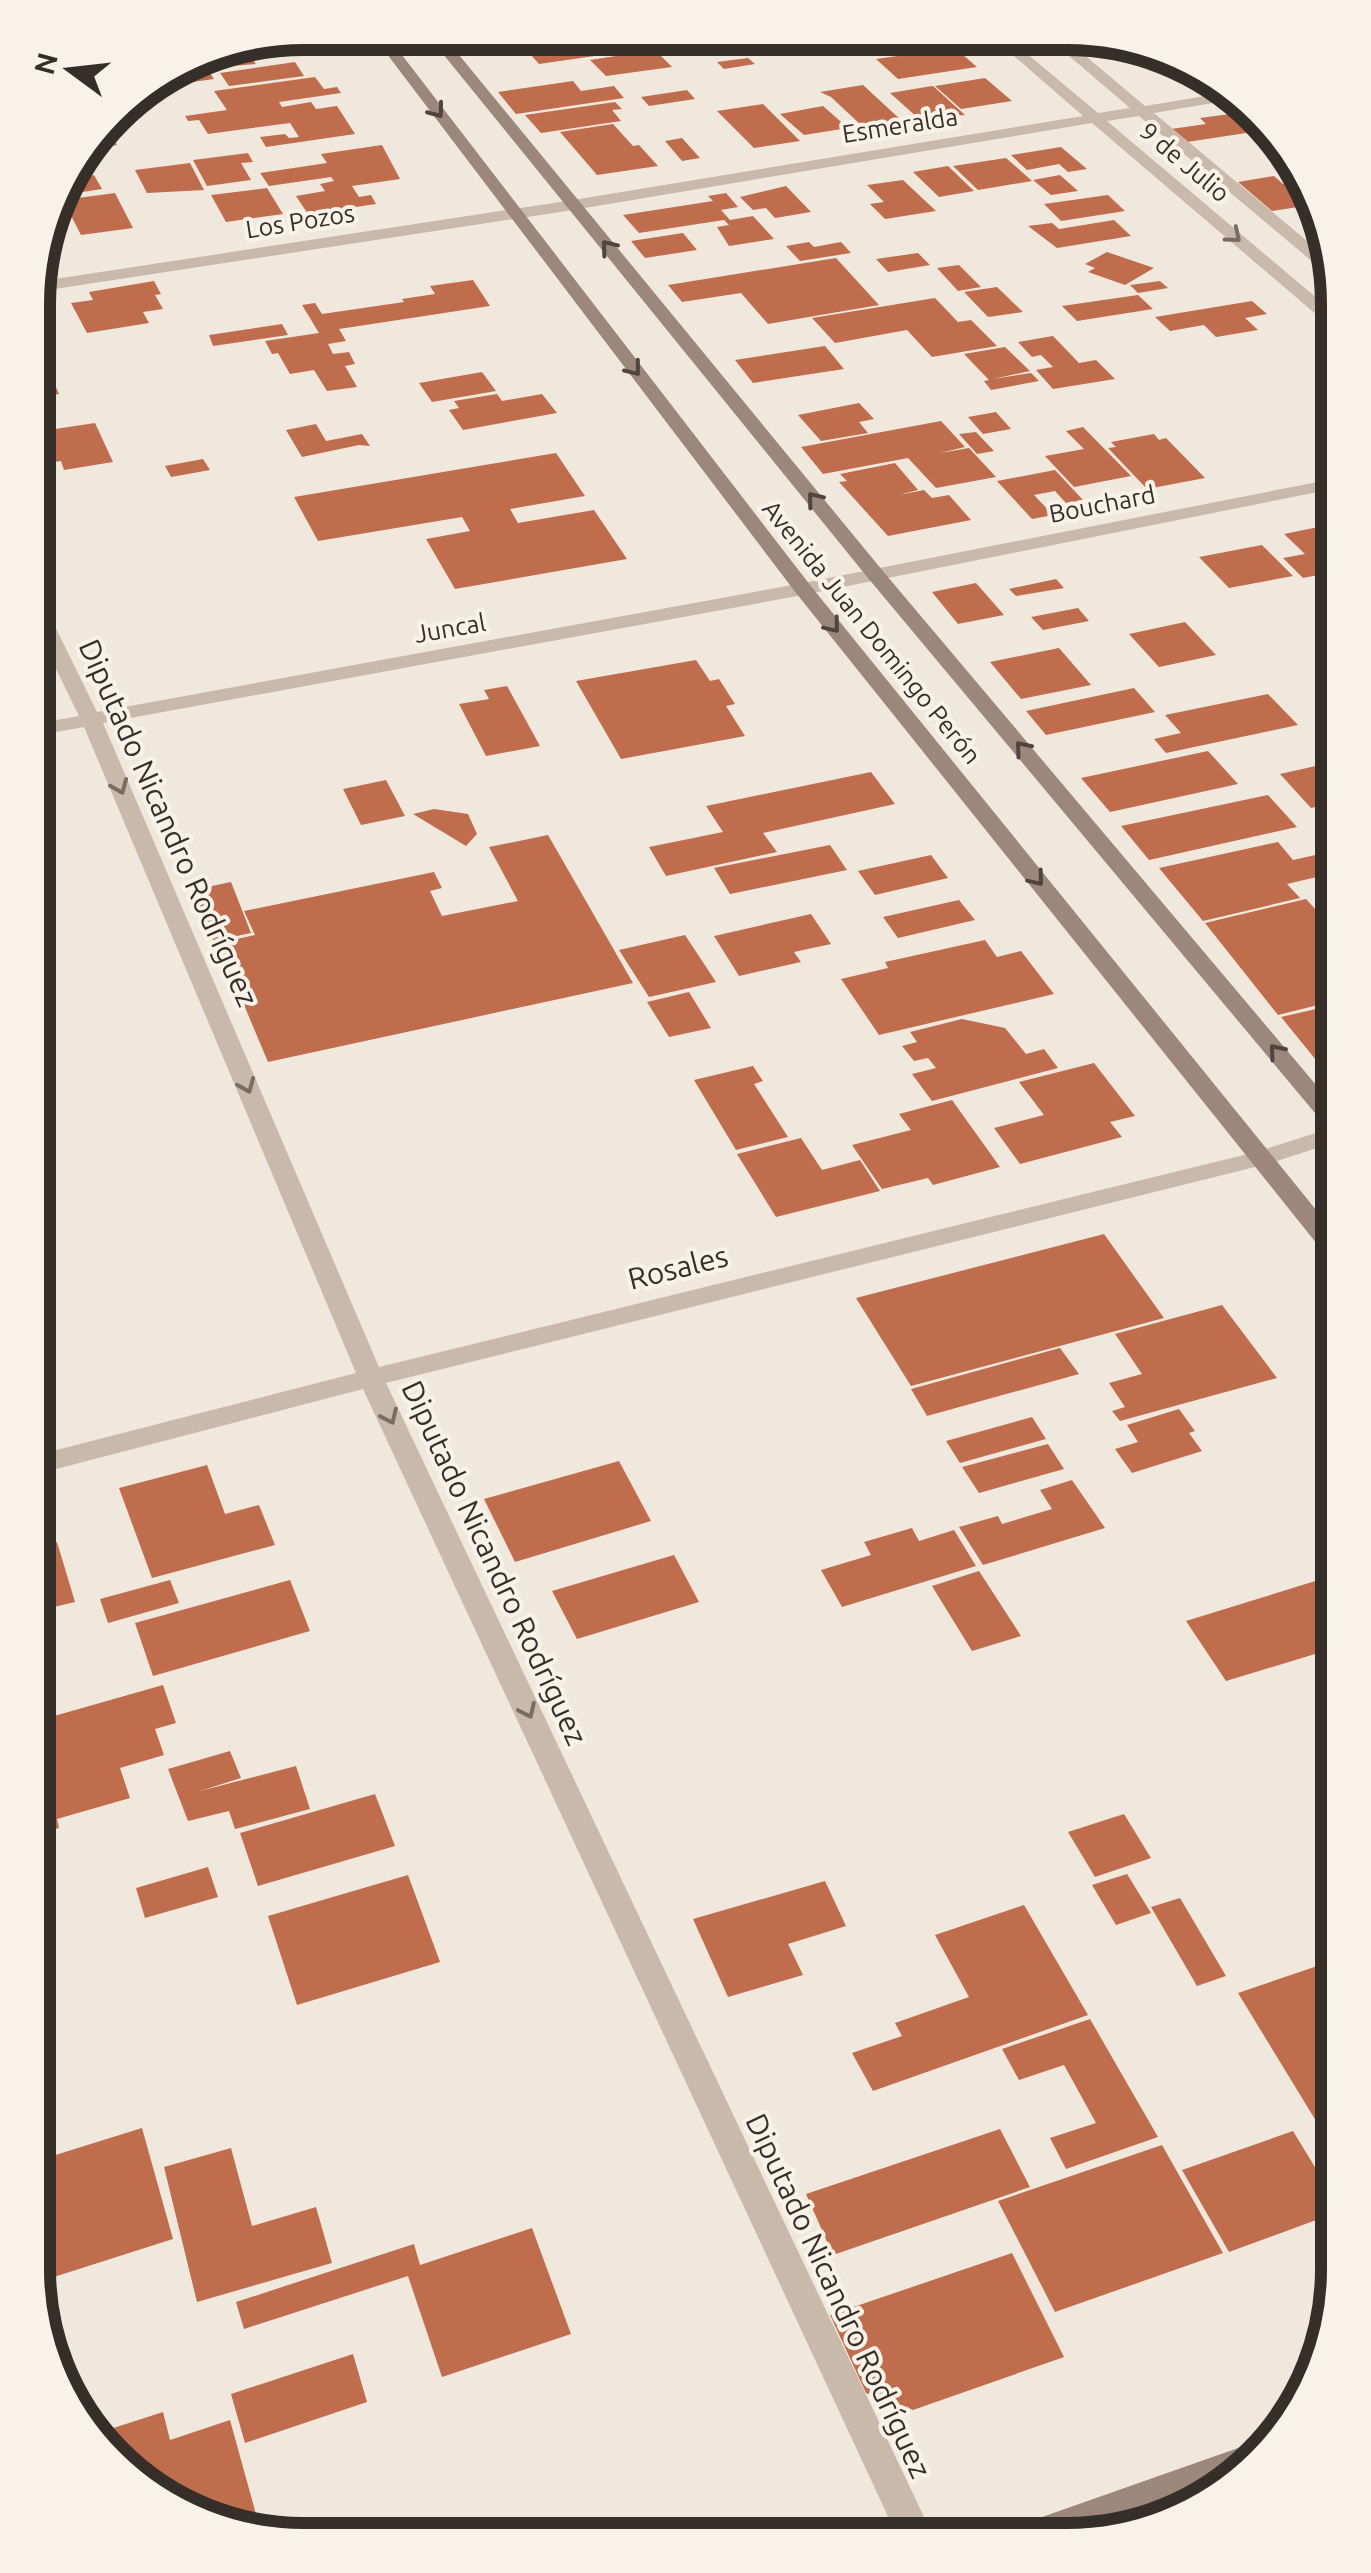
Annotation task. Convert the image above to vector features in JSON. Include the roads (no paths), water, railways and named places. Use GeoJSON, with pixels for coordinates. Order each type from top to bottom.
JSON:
{"type":"FeatureCollection","features":[{"type":"Feature","properties":{"kind":"main road","name":"Avenida Juan Domingo Perón"},"geometry":{"type":"LineString","coordinates":[[391,50],[804,589],[1321,1231]]}},
{"type":"Feature","properties":{"kind":"main road","name":"Avenida Juan Domingo Perón"},"geometry":{"type":"LineString","coordinates":[[447,50],[875,574],[1321,1105]]}},
{"type":"Feature","properties":{"kind":"main road"},"geometry":{"type":"LineString","coordinates":[[1074,2523],[1219,2472]]}},
{"type":"Feature","properties":{"kind":"street","name":"9 de Julio"},"geometry":{"type":"LineString","coordinates":[[1014,50],[1321,310]]}},
{"type":"Feature","properties":{"kind":"street","name":"9 de Julio"},"geometry":{"type":"LineString","coordinates":[[1069,50],[1316,258]]}},
{"type":"Feature","properties":{"kind":"street","name":"Esmeralda"},"geometry":{"type":"LineString","coordinates":[[573,205],[1215,98]]}},
{"type":"Feature","properties":{"kind":"street","name":"Los Pozos"},"geometry":{"type":"LineString","coordinates":[[51,285],[573,205]]}},
{"type":"Feature","properties":{"kind":"street","name":"Bouchard"},"geometry":{"type":"LineString","coordinates":[[875,574],[1321,486]]}},
{"type":"Feature","properties":{"kind":"street","name":"Juncal"},"geometry":{"type":"LineString","coordinates":[[50,727],[875,574]]}},
{"type":"Feature","properties":{"kind":"street","name":"Diputado Nicandro Rodríguez"},"geometry":{"type":"LineString","coordinates":[[50,637],[91,720],[372,1378],[909,2523]]}},
{"type":"Feature","properties":{"kind":"street","name":"Rosales"},"geometry":{"type":"LineString","coordinates":[[50,1462],[372,1378],[1263,1158],[1321,1140]]}}]}
